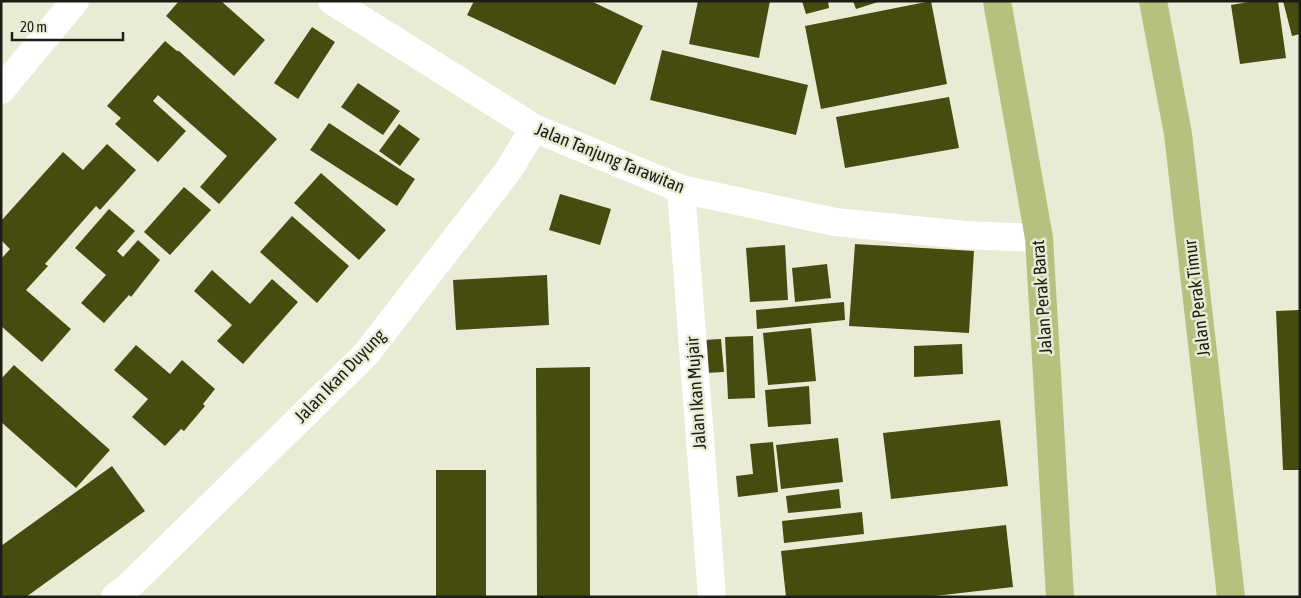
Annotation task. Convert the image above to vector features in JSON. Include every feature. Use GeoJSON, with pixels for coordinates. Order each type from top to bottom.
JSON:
{"type":"FeatureCollection","features":[{"type":"Feature","properties":{"kind":"highway","name":"Jalan Perak Barat"},"geometry":{"type":"LineString","coordinates":[[997,1],[1039,238],[1060,597]]}},
{"type":"Feature","properties":{"kind":"highway","name":"Jalan Perak Timur"},"geometry":{"type":"LineString","coordinates":[[1153,1],[1178,134],[1231,597]]}},
{"type":"Feature","properties":{"kind":"street"},"geometry":{"type":"LineString","coordinates":[[1,90],[74,1]]}},
{"type":"Feature","properties":{"kind":"street","name":"Jalan Tanjung Tarawitan"},"geometry":{"type":"LineString","coordinates":[[332,1],[534,128],[680,189],[835,222],[965,235],[1039,238]]}},
{"type":"Feature","properties":{"kind":"street","name":"Jalan Ikan Duyung"},"geometry":{"type":"LineString","coordinates":[[115,597],[130,585],[366,354],[508,171],[534,128]]}},
{"type":"Feature","properties":{"kind":"street","name":"Jalan Ikan Mujair"},"geometry":{"type":"LineString","coordinates":[[680,189],[712,597]]}},
{"type":"Feature","properties":{"kind":"building"},"geometry":{"type":"Polygon","coordinates":[[[179,1],[221,1],[265,40],[234,76],[166,16],[179,1]]]}},
{"type":"Feature","properties":{"kind":"building"},"geometry":{"type":"Polygon","coordinates":[[[474,1],[591,1],[643,26],[615,85],[467,15],[474,1]]]}},
{"type":"Feature","properties":{"kind":"building"},"geometry":{"type":"Polygon","coordinates":[[[698,1],[770,1],[759,58],[689,44],[698,1]]]}},
{"type":"Feature","properties":{"kind":"building"},"geometry":{"type":"Polygon","coordinates":[[[802,1],[828,1],[829,8],[806,14],[802,1]]]}},
{"type":"Feature","properties":{"kind":"building"},"geometry":{"type":"Polygon","coordinates":[[[853,1],[878,1],[878,2],[856,9],[853,1]]]}},
{"type":"Feature","properties":{"kind":"building"},"geometry":{"type":"Polygon","coordinates":[[[931,1],[947,84],[821,109],[805,26],[931,1]]]}},
{"type":"Feature","properties":{"kind":"building"},"geometry":{"type":"Polygon","coordinates":[[[1254,1],[1278,1],[1286,58],[1240,64],[1231,5],[1254,1]]]}},
{"type":"Feature","properties":{"kind":"building"},"geometry":{"type":"Polygon","coordinates":[[[1283,1],[1300,1],[1300,34],[1292,36],[1283,1]]]}},
{"type":"Feature","properties":{"kind":"building"},"geometry":{"type":"Polygon","coordinates":[[[312,27],[335,42],[298,99],[274,83],[312,27]]]}},
{"type":"Feature","properties":{"kind":"building"},"geometry":{"type":"Polygon","coordinates":[[[165,41],[179,51],[277,139],[219,204],[200,187],[227,156],[158,95],[153,101],[186,131],[158,162],[115,124],[121,118],[107,106],[165,41]]]}},
{"type":"Feature","properties":{"kind":"building"},"geometry":{"type":"Polygon","coordinates":[[[662,50],[808,85],[796,135],[650,100],[662,50]]]}},
{"type":"Feature","properties":{"kind":"building"},"geometry":{"type":"Polygon","coordinates":[[[358,83],[400,111],[383,135],[341,107],[358,83]]]}},
{"type":"Feature","properties":{"kind":"building"},"geometry":{"type":"Polygon","coordinates":[[[949,97],[959,148],[845,168],[836,117],[949,97]]]}},
{"type":"Feature","properties":{"kind":"building"},"geometry":{"type":"Polygon","coordinates":[[[329,123],[415,179],[397,206],[310,150],[329,123]]]}},
{"type":"Feature","properties":{"kind":"building"},"geometry":{"type":"Polygon","coordinates":[[[399,124],[420,139],[400,166],[379,151],[399,124]]]}},
{"type":"Feature","properties":{"kind":"building"},"geometry":{"type":"Polygon","coordinates":[[[107,144],[136,170],[100,210],[96,206],[45,264],[48,266],[26,290],[71,329],[42,362],[1,326],[1,259],[10,249],[1,240],[1,221],[63,152],[83,170],[107,144]]]}},
{"type":"Feature","properties":{"kind":"building"},"geometry":{"type":"Polygon","coordinates":[[[321,173],[386,230],[359,260],[294,203],[321,173]]]}},
{"type":"Feature","properties":{"kind":"building"},"geometry":{"type":"Polygon","coordinates":[[[184,187],[211,210],[170,255],[144,232],[184,187]]]}},
{"type":"Feature","properties":{"kind":"building"},"geometry":{"type":"Polygon","coordinates":[[[560,194],[611,209],[600,245],[549,230],[560,194]]]}},
{"type":"Feature","properties":{"kind":"building"},"geometry":{"type":"Polygon","coordinates":[[[109,209],[135,231],[117,251],[123,257],[138,240],[160,260],[131,297],[129,295],[104,323],[81,303],[106,275],[75,248],[109,209]]]}},
{"type":"Feature","properties":{"kind":"building"},"geometry":{"type":"Polygon","coordinates":[[[292,216],[349,266],[317,303],[260,252],[292,216]]]}},
{"type":"Feature","properties":{"kind":"building"},"geometry":{"type":"Polygon","coordinates":[[[855,244],[974,251],[969,333],[849,326],[855,244]]]}},
{"type":"Feature","properties":{"kind":"building"},"geometry":{"type":"Polygon","coordinates":[[[785,245],[788,300],[750,302],[746,248],[785,245]]]}},
{"type":"Feature","properties":{"kind":"building"},"geometry":{"type":"Polygon","coordinates":[[[827,264],[831,298],[795,302],[792,268],[827,264]]]}},
{"type":"Feature","properties":{"kind":"building"},"geometry":{"type":"Polygon","coordinates":[[[212,270],[250,304],[272,279],[298,302],[243,364],[217,341],[232,325],[194,291],[212,270]]]}},
{"type":"Feature","properties":{"kind":"building"},"geometry":{"type":"Polygon","coordinates":[[[547,275],[549,325],[456,330],[453,280],[547,275]]]}},
{"type":"Feature","properties":{"kind":"building"},"geometry":{"type":"Polygon","coordinates":[[[844,302],[845,320],[757,329],[756,310],[844,302]]]}},
{"type":"Feature","properties":{"kind":"building"},"geometry":{"type":"Polygon","coordinates":[[[1300,310],[1300,470],[1283,470],[1276,311],[1300,310]]]}},
{"type":"Feature","properties":{"kind":"building"},"geometry":{"type":"Polygon","coordinates":[[[811,328],[816,381],[768,385],[763,333],[811,328]]]}},
{"type":"Feature","properties":{"kind":"building"},"geometry":{"type":"Polygon","coordinates":[[[753,336],[755,398],[728,399],[725,337],[753,336]]]}},
{"type":"Feature","properties":{"kind":"building"},"geometry":{"type":"Polygon","coordinates":[[[721,339],[724,372],[705,373],[703,340],[721,339]]]}},
{"type":"Feature","properties":{"kind":"building"},"geometry":{"type":"Polygon","coordinates":[[[962,344],[963,374],[914,377],[914,346],[962,344]]]}},
{"type":"Feature","properties":{"kind":"building"},"geometry":{"type":"Polygon","coordinates":[[[136,345],[170,374],[182,360],[215,389],[203,404],[205,406],[184,431],[181,429],[165,446],[132,417],[148,399],[114,370],[136,345]]]}},
{"type":"Feature","properties":{"kind":"building"},"geometry":{"type":"Polygon","coordinates":[[[14,365],[110,450],[76,488],[1,422],[1,379],[14,365]]]}},
{"type":"Feature","properties":{"kind":"building"},"geometry":{"type":"Polygon","coordinates":[[[590,367],[590,597],[537,597],[536,368],[590,367]]]}},
{"type":"Feature","properties":{"kind":"building"},"geometry":{"type":"Polygon","coordinates":[[[809,386],[811,424],[768,427],[765,390],[809,386]]]}},
{"type":"Feature","properties":{"kind":"building"},"geometry":{"type":"Polygon","coordinates":[[[1000,420],[1008,486],[891,499],[883,433],[1000,420]]]}},
{"type":"Feature","properties":{"kind":"building"},"geometry":{"type":"Polygon","coordinates":[[[838,438],[843,482],[781,489],[776,445],[838,438]]]}},
{"type":"Feature","properties":{"kind":"building"},"geometry":{"type":"Polygon","coordinates":[[[773,442],[778,492],[738,497],[736,476],[753,474],[750,444],[773,442]]]}},
{"type":"Feature","properties":{"kind":"building"},"geometry":{"type":"Polygon","coordinates":[[[112,466],[145,511],[26,597],[1,597],[1,546],[112,466]]]}},
{"type":"Feature","properties":{"kind":"building"},"geometry":{"type":"Polygon","coordinates":[[[436,470],[486,470],[486,597],[436,597],[436,470]]]}},
{"type":"Feature","properties":{"kind":"building"},"geometry":{"type":"Polygon","coordinates":[[[839,489],[841,508],[788,513],[786,496],[839,489]]]}},
{"type":"Feature","properties":{"kind":"building"},"geometry":{"type":"Polygon","coordinates":[[[862,512],[864,534],[784,543],[782,521],[862,512]]]}},
{"type":"Feature","properties":{"kind":"building"},"geometry":{"type":"Polygon","coordinates":[[[1006,525],[1013,587],[926,597],[786,597],[781,551],[1006,525]]]}}]}
